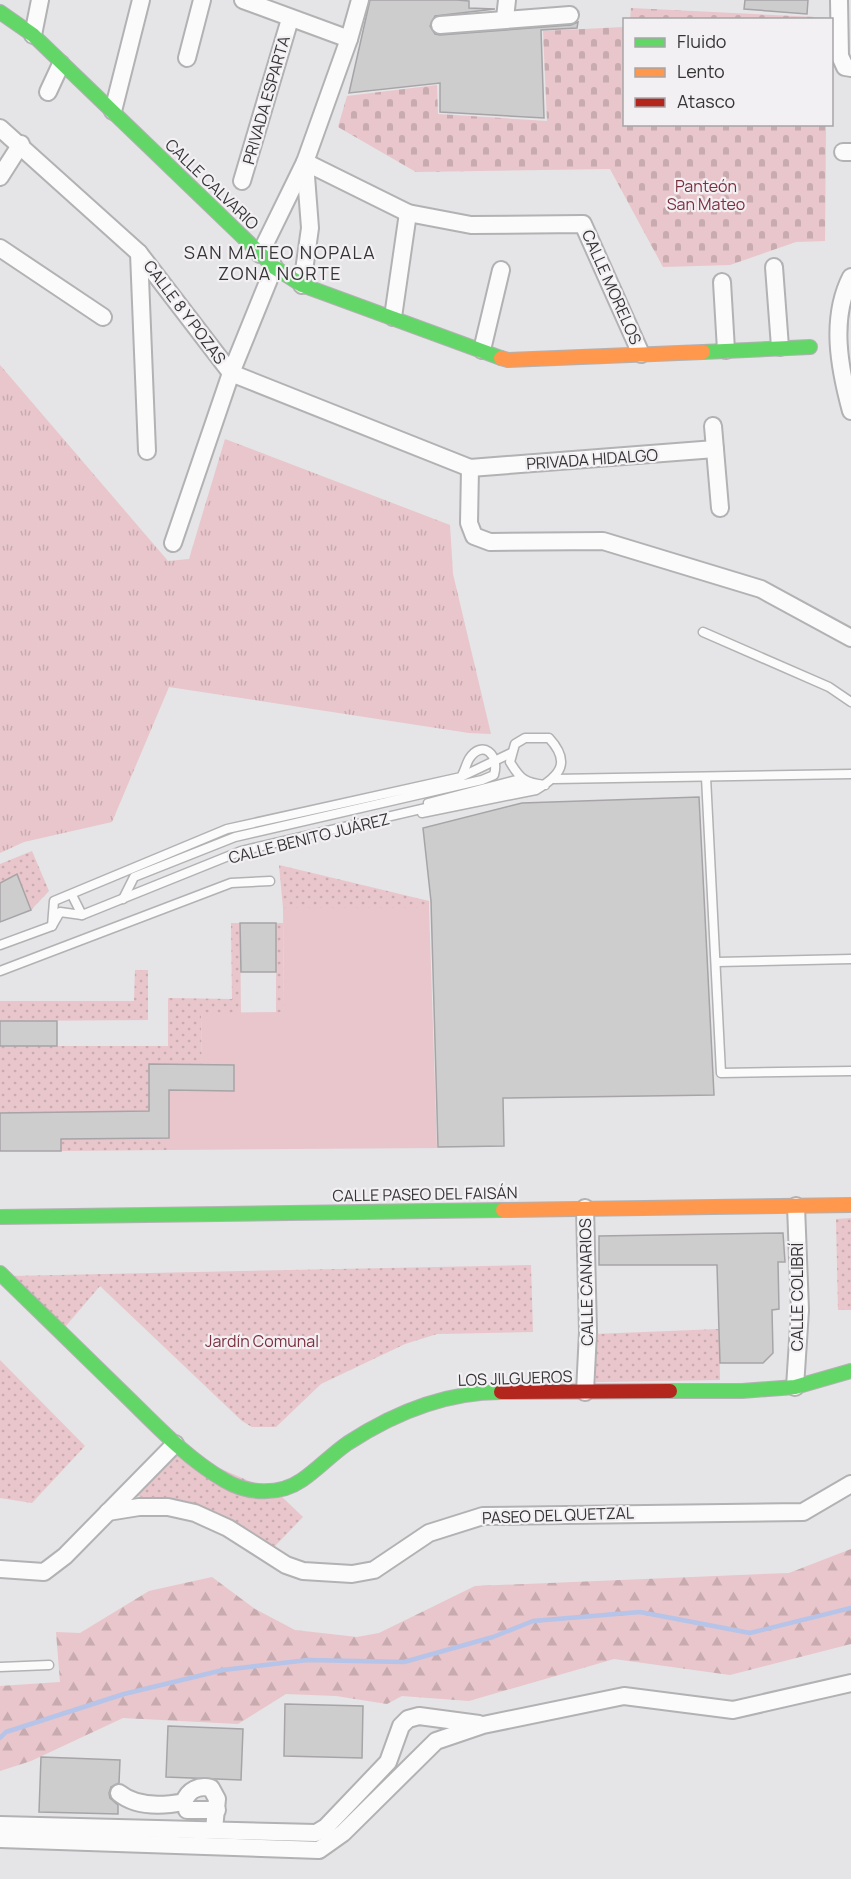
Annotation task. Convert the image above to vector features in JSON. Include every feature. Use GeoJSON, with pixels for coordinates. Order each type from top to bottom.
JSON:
{"type":"FeatureCollection","features":[{"type":"Feature","properties":{"kind":"street"},"geometry":{"type":"LineString","coordinates":[[33,35],[40,0]]}},
{"type":"Feature","properties":{"kind":"street"},"geometry":{"type":"LineString","coordinates":[[113,111],[141,0]]}},
{"type":"Feature","properties":{"kind":"street"},"geometry":{"type":"LineString","coordinates":[[187,58],[202,0]]}},
{"type":"Feature","properties":{"kind":"street"},"geometry":{"type":"LineString","coordinates":[[243,0],[281,11],[350,39]]}},
{"type":"Feature","properties":{"kind":"street"},"geometry":{"type":"LineString","coordinates":[[260,254],[305,162],[350,39],[360,0]]}},
{"type":"Feature","properties":{"kind":"street"},"geometry":{"type":"LineString","coordinates":[[505,18],[507,0]]}},
{"type":"Feature","properties":{"kind":"street"},"geometry":{"type":"LineString","coordinates":[[839,0],[840,56],[845,67],[851,68]]}},
{"type":"Feature","properties":{"kind":"street","name":"PRIVADA ESPARTA"},"geometry":{"type":"LineString","coordinates":[[242,181],[281,11]]}},
{"type":"Feature","properties":{"kind":"street","name":"CALLE CALVARIO"},"geometry":{"type":"LineString","coordinates":[[0,12],[33,35],[274,267],[302,285],[508,360],[810,347]]}},
{"type":"Feature","properties":{"kind":"street"},"geometry":{"type":"LineString","coordinates":[[440,25],[505,18],[570,15]]}},
{"type":"Feature","properties":{"kind":"street"},"geometry":{"type":"LineString","coordinates":[[48,92],[62,64]]}},
{"type":"Feature","properties":{"kind":"street","name":"CALLE 8 Y POZAS"},"geometry":{"type":"LineString","coordinates":[[0,128],[21,144],[139,253],[231,373],[470,468]]}},
{"type":"Feature","properties":{"kind":"street"},"geometry":{"type":"LineString","coordinates":[[0,177],[21,144]]}},
{"type":"Feature","properties":{"kind":"street"},"geometry":{"type":"LineString","coordinates":[[302,285],[310,228],[305,162]]}},
{"type":"Feature","properties":{"kind":"street","name":"CALLE MORELOS"},"geometry":{"type":"LineString","coordinates":[[305,162],[408,213],[471,225],[583,224],[641,354]]}},
{"type":"Feature","properties":{"kind":"street"},"geometry":{"type":"LineString","coordinates":[[393,317],[408,213]]}},
{"type":"Feature","properties":{"kind":"street"},"geometry":{"type":"LineString","coordinates":[[0,248],[103,317]]}},
{"type":"Feature","properties":{"kind":"street"},"geometry":{"type":"LineString","coordinates":[[139,253],[147,451]]}},
{"type":"Feature","properties":{"kind":"street"},"geometry":{"type":"LineString","coordinates":[[173,543],[231,373],[274,267]]}},
{"type":"Feature","properties":{"kind":"street"},"geometry":{"type":"LineString","coordinates":[[774,267],[780,347]]}},
{"type":"Feature","properties":{"kind":"street"},"geometry":{"type":"LineString","coordinates":[[482,350],[501,270]]}},
{"type":"Feature","properties":{"kind":"street"},"geometry":{"type":"LineString","coordinates":[[851,277],[842,295],[838,321],[851,411]]}},
{"type":"Feature","properties":{"kind":"street"},"geometry":{"type":"LineString","coordinates":[[722,282],[726,350]]}},
{"type":"Feature","properties":{"kind":"street"},"geometry":{"type":"LineString","coordinates":[[713,426],[720,508]]}},
{"type":"Feature","properties":{"kind":"street","name":"PRIVADA HIDALGO"},"geometry":{"type":"LineString","coordinates":[[470,468],[715,449]]}},
{"type":"Feature","properties":{"kind":"street"},"geometry":{"type":"LineString","coordinates":[[470,468],[469,523],[474,536],[490,542],[603,541],[761,589],[851,638]]}},
{"type":"Feature","properties":{"kind":"street","name":"CALLE PASEO DEL FAISÁN"},"geometry":{"type":"LineString","coordinates":[[0,1217],[851,1205]]}},
{"type":"Feature","properties":{"kind":"street","name":"CALLE COLIBRÍ"},"geometry":{"type":"LineString","coordinates":[[795,1387],[800,1310],[796,1206]]}},
{"type":"Feature","properties":{"kind":"street","name":"CALLE CANARIOS"},"geometry":{"type":"LineString","coordinates":[[585,1208],[588,1332],[585,1392]]}},
{"type":"Feature","properties":{"kind":"street","name":"LOS JILGUEROS"},"geometry":{"type":"LineString","coordinates":[[0,1273],[175,1444],[225,1481],[252,1490],[272,1491],[301,1481],[347,1444],[386,1421],[436,1400],[494,1392],[742,1391],[795,1387],[851,1371]]}},
{"type":"Feature","properties":{"kind":"street"},"geometry":{"type":"LineString","coordinates":[[0,1569],[44,1572],[65,1556],[175,1444]]}},
{"type":"Feature","properties":{"kind":"street","name":"PASEO DEL QUETZAL"},"geometry":{"type":"LineString","coordinates":[[108,1512],[149,1507],[195,1513],[228,1528],[286,1565],[303,1571],[352,1574],[374,1570],[429,1533],[483,1516],[803,1512],[851,1484]]}},
{"type":"Feature","properties":{"kind":"street"},"geometry":{"type":"LineString","coordinates":[[399,1731],[402,1741],[410,1748],[430,1747],[483,1725],[624,1696],[733,1710],[851,1683]]}},
{"type":"Feature","properties":{"kind":"street"},"geometry":{"type":"LineString","coordinates":[[0,1839],[196,1829],[316,1833],[326,1827],[388,1762],[399,1731],[408,1719],[419,1716],[483,1725]]}},
{"type":"Feature","properties":{"kind":"street"},"geometry":{"type":"LineString","coordinates":[[0,1825],[196,1846],[319,1850],[343,1833],[430,1747],[433,1728],[419,1716]]}},
{"type":"Feature","properties":{"kind":"street"},"geometry":{"type":"LineString","coordinates":[[186,1806],[195,1788],[203,1786],[215,1792],[217,1810],[214,1829]]}},
{"type":"Feature","properties":{"kind":"street"},"geometry":{"type":"LineString","coordinates":[[119,1793],[127,1800],[141,1803],[217,1810]]}},
{"type":"Feature","properties":{"kind":"street"},"geometry":{"type":"LineString","coordinates":[[186,1806],[196,1829],[196,1846]]}},
{"type":"Feature","properties":{"kind":"street"},"geometry":{"type":"LineString","coordinates":[[289,1849],[290,1832]]}},
{"type":"Feature","properties":{"kind":"lane"},"geometry":{"type":"LineString","coordinates":[[704,632],[829,687],[851,702]]}},
{"type":"Feature","properties":{"kind":"lane"},"geometry":{"type":"LineString","coordinates":[[401,815],[439,811],[536,790],[545,785],[554,779],[562,765],[560,750],[549,738],[525,738],[515,744],[510,762],[525,781],[545,785]]}},
{"type":"Feature","properties":{"kind":"lane"},"geometry":{"type":"LineString","coordinates":[[123,899],[135,877],[235,837],[482,780],[494,775],[496,760],[488,750],[480,750],[469,758],[461,777]]}},
{"type":"Feature","properties":{"kind":"lane"},"geometry":{"type":"LineString","coordinates":[[52,926],[54,901],[227,829],[461,777],[512,753]]}},
{"type":"Feature","properties":{"kind":"lane"},"geometry":{"type":"LineString","coordinates":[[554,779],[851,774]]}},
{"type":"Feature","properties":{"kind":"lane"},"geometry":{"type":"LineString","coordinates":[[706,777],[721,1073],[851,1071]]}},
{"type":"Feature","properties":{"kind":"lane","name":"CALLE BENITO JUÁREZ"},"geometry":{"type":"LineString","coordinates":[[0,945],[52,926],[60,912],[82,915],[241,851],[401,815],[525,781]]}},
{"type":"Feature","properties":{"kind":"lane"},"geometry":{"type":"LineString","coordinates":[[0,971],[231,884],[270,881]]}},
{"type":"Feature","properties":{"kind":"lane"},"geometry":{"type":"LineString","coordinates":[[72,894],[82,915]]}},
{"type":"Feature","properties":{"kind":"lane"},"geometry":{"type":"LineString","coordinates":[[717,962],[851,959]]}},
{"type":"Feature","properties":{"kind":"lane"},"geometry":{"type":"LineString","coordinates":[[0,1667],[50,1665]]}},
{"type":"Feature","properties":{"kind":"green space"},"geometry":{"type":"Polygon","coordinates":[[[631,8],[836,18],[833,52],[833,18],[630,18],[631,8]]]}},
{"type":"Feature","properties":{"kind":"green space","name":"Panteón San Mateo"},"geometry":{"type":"Polygon","coordinates":[[[623,27],[623,126],[826,126],[825,241],[796,242],[730,265],[663,267],[610,169],[416,172],[338,127],[347,96],[437,85],[438,114],[547,121],[543,31],[623,27]]]}},
{"type":"Feature","properties":{"kind":"green space"},"geometry":{"type":"Polygon","coordinates":[[[0,365],[168,561],[189,559],[225,439],[450,525],[453,574],[491,734],[469,733],[169,687],[112,822],[24,842],[0,853],[0,365]]]}},
{"type":"Feature","properties":{"kind":"green space"},"geometry":{"type":"Polygon","coordinates":[[[32,851],[49,891],[31,910],[17,874],[0,883],[0,864],[32,851]]]}},
{"type":"Feature","properties":{"kind":"green space"},"geometry":{"type":"Polygon","coordinates":[[[279,865],[429,901],[429,908],[283,908],[279,865]]]}},
{"type":"Feature","properties":{"kind":"green space"},"geometry":{"type":"Polygon","coordinates":[[[283,908],[429,908],[437,1148],[169,1150],[169,1090],[234,1091],[202,1065],[201,1013],[284,1012],[283,908]]]}},
{"type":"Feature","properties":{"kind":"green space"},"geometry":{"type":"Polygon","coordinates":[[[231,923],[240,923],[241,1013],[201,1013],[202,1065],[149,1064],[149,1111],[0,1113],[0,1046],[168,1046],[168,998],[232,999],[231,923]]]}},
{"type":"Feature","properties":{"kind":"green space"},"geometry":{"type":"Polygon","coordinates":[[[276,923],[283,923],[284,1013],[276,1013],[276,923]]]}},
{"type":"Feature","properties":{"kind":"green space"},"geometry":{"type":"Polygon","coordinates":[[[135,970],[148,970],[148,1020],[0,1021],[0,1001],[134,1001],[135,970]]]}},
{"type":"Feature","properties":{"kind":"green space"},"geometry":{"type":"Polygon","coordinates":[[[169,1138],[169,1150],[61,1151],[61,1139],[169,1138]]]}},
{"type":"Feature","properties":{"kind":"green space"},"geometry":{"type":"Polygon","coordinates":[[[851,1218],[851,1310],[838,1310],[836,1219],[851,1218]]]}},
{"type":"Feature","properties":{"kind":"green space","name":"Jardín Comunal"},"geometry":{"type":"Polygon","coordinates":[[[531,1265],[533,1332],[437,1334],[405,1344],[321,1384],[276,1427],[252,1427],[242,1421],[100,1286],[65,1327],[12,1276],[531,1265]]]}},
{"type":"Feature","properties":{"kind":"green space"},"geometry":{"type":"Polygon","coordinates":[[[719,1329],[720,1380],[596,1382],[595,1334],[719,1329]]]}},
{"type":"Feature","properties":{"kind":"green space"},"geometry":{"type":"Polygon","coordinates":[[[0,1360],[85,1446],[32,1503],[0,1498],[0,1360]]]}},
{"type":"Feature","properties":{"kind":"green space"},"geometry":{"type":"Polygon","coordinates":[[[180,1451],[279,1494],[303,1517],[274,1547],[177,1503],[137,1496],[180,1451]]]}},
{"type":"Feature","properties":{"kind":"green space"},"geometry":{"type":"Polygon","coordinates":[[[851,1549],[851,1644],[730,1675],[614,1659],[469,1701],[402,1696],[387,1704],[336,1696],[286,1694],[238,1724],[123,1718],[31,1761],[0,1771],[0,1686],[60,1682],[56,1632],[80,1633],[149,1591],[212,1577],[255,1609],[295,1630],[357,1637],[379,1633],[475,1586],[789,1573],[851,1549]]]}},
{"type":"Feature","properties":{"kind":"building"},"geometry":{"type":"Polygon","coordinates":[[[370,0],[457,0],[469,1],[469,8],[495,9],[435,16],[430,26],[435,34],[440,35],[571,25],[578,22],[577,28],[541,30],[544,118],[440,112],[440,83],[349,93],[370,0]]]}},
{"type":"Feature","properties":{"kind":"building"},"geometry":{"type":"Polygon","coordinates":[[[745,0],[808,0],[807,14],[744,9],[745,0]]]}},
{"type":"Feature","properties":{"kind":"building"},"geometry":{"type":"Polygon","coordinates":[[[699,797],[714,1095],[503,1098],[504,1146],[438,1147],[431,901],[423,828],[522,803],[699,797]]]}},
{"type":"Feature","properties":{"kind":"building"},"geometry":{"type":"Polygon","coordinates":[[[17,874],[31,910],[0,922],[0,883],[17,874]]]}},
{"type":"Feature","properties":{"kind":"building"},"geometry":{"type":"Polygon","coordinates":[[[240,923],[276,923],[276,972],[241,972],[240,923]]]}},
{"type":"Feature","properties":{"kind":"building"},"geometry":{"type":"Polygon","coordinates":[[[0,1021],[57,1021],[57,1046],[0,1046],[0,1021]]]}},
{"type":"Feature","properties":{"kind":"building"},"geometry":{"type":"Polygon","coordinates":[[[149,1064],[234,1065],[234,1091],[169,1090],[169,1138],[61,1139],[61,1151],[0,1151],[0,1113],[149,1111],[149,1064]]]}},
{"type":"Feature","properties":{"kind":"building"},"geometry":{"type":"Polygon","coordinates":[[[783,1233],[785,1262],[778,1262],[779,1309],[772,1310],[773,1353],[763,1363],[720,1363],[717,1265],[599,1265],[599,1236],[783,1233]]]}},
{"type":"Feature","properties":{"kind":"building"},"geometry":{"type":"Polygon","coordinates":[[[285,1704],[363,1706],[362,1758],[284,1756],[285,1704]]]}},
{"type":"Feature","properties":{"kind":"building"},"geometry":{"type":"Polygon","coordinates":[[[168,1726],[243,1729],[241,1780],[166,1777],[168,1726]]]}},
{"type":"Feature","properties":{"kind":"building"},"geometry":{"type":"Polygon","coordinates":[[[41,1757],[120,1760],[119,1783],[111,1787],[109,1793],[110,1798],[118,1805],[118,1814],[39,1812],[41,1757]]]}},
{"type":"Feature","properties":{"kind":"waterway"},"geometry":{"type":"LineString","coordinates":[[0,1738],[6,1732],[124,1694],[223,1670],[308,1660],[404,1662],[493,1637],[533,1621],[640,1612],[750,1633],[851,1608]]}},
{"type":"Feature","properties":{"kind":"traffic: fast"},"geometry":{"type":"LineString","coordinates":[[0,12],[33,35],[274,267],[302,285],[501,358]]}},
{"type":"Feature","properties":{"kind":"traffic: fast"},"geometry":{"type":"LineString","coordinates":[[703,352],[810,347]]}},
{"type":"Feature","properties":{"kind":"traffic: fast"},"geometry":{"type":"LineString","coordinates":[[0,1217],[503,1210]]}},
{"type":"Feature","properties":{"kind":"traffic: fast"},"geometry":{"type":"LineString","coordinates":[[0,1273],[171,1440],[210,1471],[233,1485],[243,1488],[263,1491],[283,1489],[302,1480],[348,1443],[384,1422],[441,1400],[501,1392]]}},
{"type":"Feature","properties":{"kind":"traffic: fast"},"geometry":{"type":"LineString","coordinates":[[670,1391],[742,1391],[795,1387],[851,1371]]}},
{"type":"Feature","properties":{"kind":"traffic: slow"},"geometry":{"type":"LineString","coordinates":[[501,358],[508,360],[703,352]]}},
{"type":"Feature","properties":{"kind":"traffic: slow"},"geometry":{"type":"LineString","coordinates":[[503,1210],[851,1205]]}},
{"type":"Feature","properties":{"kind":"traffic: jam"},"geometry":{"type":"LineString","coordinates":[[501,1392],[670,1391]]}},
{"type":"Feature","properties":{"kind":"district","name":"SAN MATEO NOPALA ZONA NORTE"},"geometry":{"type":"Point","coordinates":[280,263]}}]}
